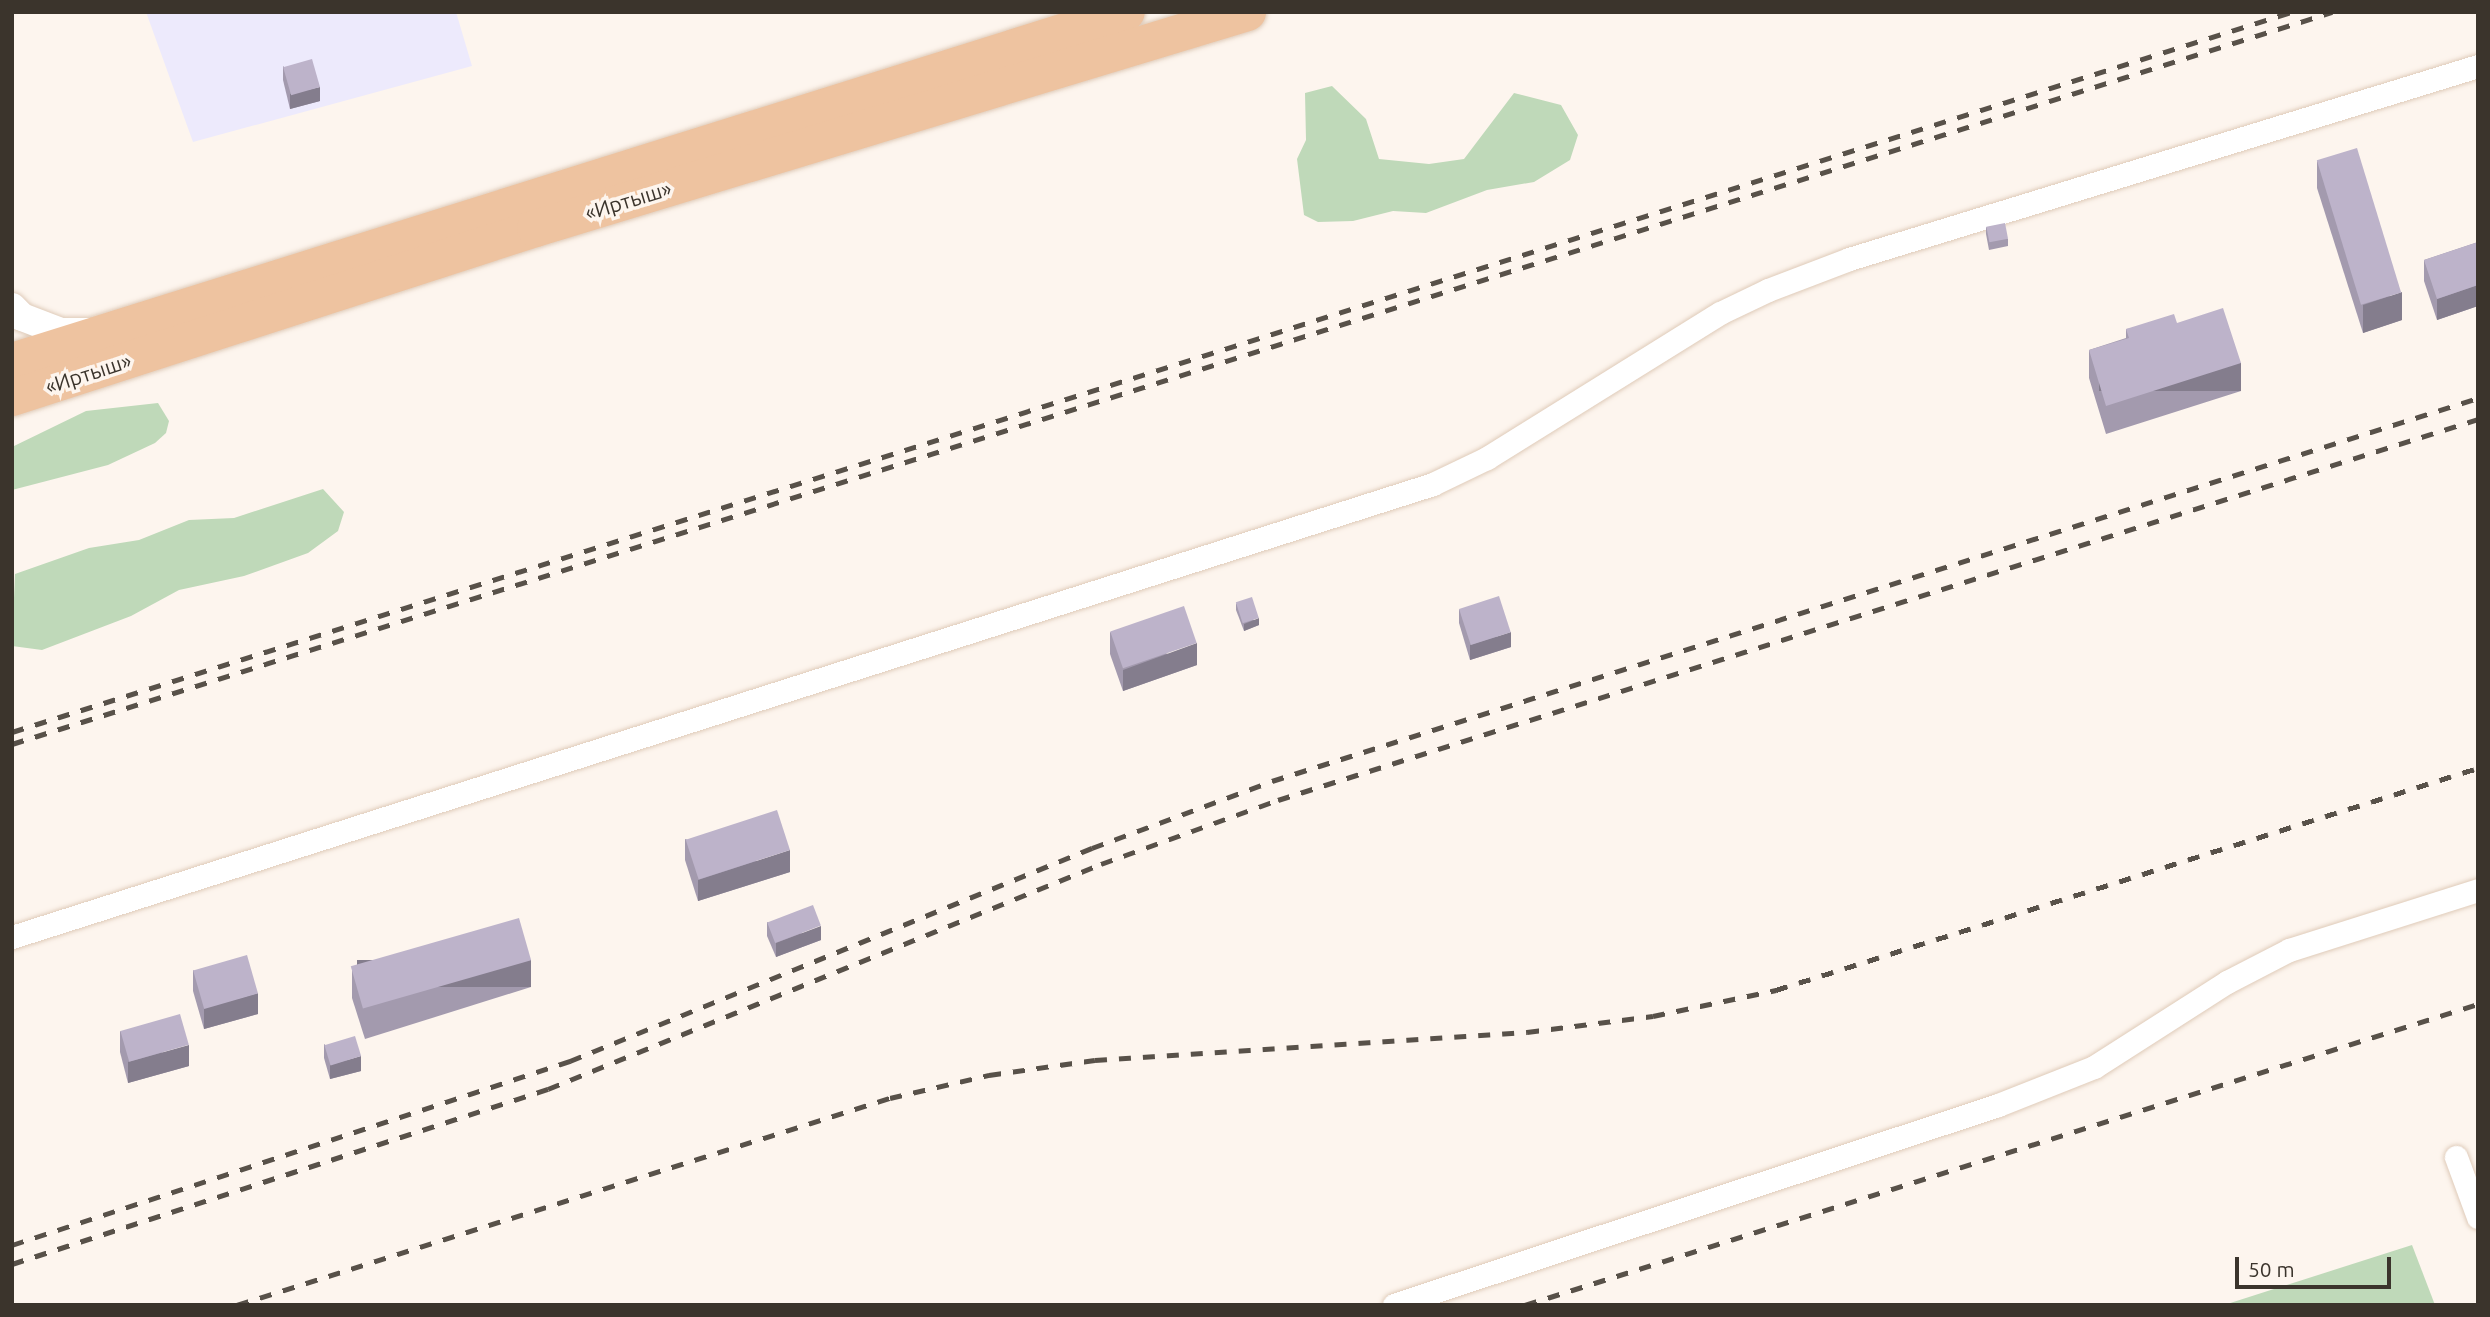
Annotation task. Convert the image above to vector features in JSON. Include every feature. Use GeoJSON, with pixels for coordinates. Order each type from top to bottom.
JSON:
{"type":"FeatureCollection","features":[{"type":"Feature","properties":{"kind":"main road","name":"«Иртыш»"},"geometry":{"type":"LineString","coordinates":[[12,361],[1126,12]]}},
{"type":"Feature","properties":{"kind":"main road","name":"«Иртыш»"},"geometry":{"type":"LineString","coordinates":[[12,397],[535,228],[1247,12]]}},
{"type":"Feature","properties":{"kind":"street"},"geometry":{"type":"LineString","coordinates":[[12,937],[1433,484],[1486,458],[1720,313],[1768,290],[1849,260],[2478,66]]}},
{"type":"Feature","properties":{"kind":"street"},"geometry":{"type":"LineString","coordinates":[[12,307],[22,317],[61,332],[100,332]]}},
{"type":"Feature","properties":{"kind":"street"},"geometry":{"type":"LineString","coordinates":[[1394,1305],[1998,1105],[2094,1067],[2227,982],[2289,950],[2478,890]]}},
{"type":"Feature","properties":{"kind":"street"},"geometry":{"type":"LineString","coordinates":[[2456,1157],[2478,1217]]}},
{"type":"Feature","properties":{"kind":"shaded area"},"geometry":{"type":"Polygon","coordinates":[[[146,12],[456,12],[472,66],[193,142],[146,12]]]}},
{"type":"Feature","properties":{"kind":"green space"},"geometry":{"type":"Polygon","coordinates":[[[1332,86],[1366,119],[1379,159],[1429,164],[1464,159],[1514,93],[1561,105],[1578,135],[1570,160],[1534,182],[1487,190],[1426,213],[1393,211],[1353,221],[1318,222],[1304,215],[1297,159],[1306,140],[1305,93],[1332,86]]]}},
{"type":"Feature","properties":{"kind":"green space"},"geometry":{"type":"Polygon","coordinates":[[[158,403],[169,421],[166,433],[155,443],[108,465],[12,490],[12,447],[86,411],[158,403]]]}},
{"type":"Feature","properties":{"kind":"green space"},"geometry":{"type":"Polygon","coordinates":[[[323,489],[344,512],[338,531],[308,553],[244,576],[179,590],[131,616],[42,650],[12,646],[15,574],[89,548],[139,540],[189,520],[234,518],[323,489]]]}},
{"type":"Feature","properties":{"kind":"green space"},"geometry":{"type":"Polygon","coordinates":[[[2412,1245],[2435,1305],[2224,1305],[2412,1245]]]}},
{"type":"Feature","properties":{"kind":"building"},"geometry":{"type":"Polygon","coordinates":[[[312,59],[320,87],[291,95],[283,67],[312,59]]]}},
{"type":"Feature","properties":{"kind":"building"},"geometry":{"type":"Polygon","coordinates":[[[2357,148],[2401,292],[2361,305],[2317,160],[2357,148]]]}},
{"type":"Feature","properties":{"kind":"building"},"geometry":{"type":"Polygon","coordinates":[[[2005,223],[2008,239],[1989,242],[1986,227],[2005,223]]]}},
{"type":"Feature","properties":{"kind":"building"},"geometry":{"type":"Polygon","coordinates":[[[2478,242],[2478,285],[2437,299],[2424,260],[2478,242]]]}},
{"type":"Feature","properties":{"kind":"building"},"geometry":{"type":"Polygon","coordinates":[[[2223,308],[2241,363],[2106,406],[2089,350],[2129,338],[2126,329],[2174,314],[2177,323],[2223,308]]]}},
{"type":"Feature","properties":{"kind":"building"},"geometry":{"type":"Polygon","coordinates":[[[1499,596],[1511,632],[1471,645],[1459,609],[1499,596]]]}},
{"type":"Feature","properties":{"kind":"building"},"geometry":{"type":"Polygon","coordinates":[[[1252,597],[1259,618],[1243,623],[1236,602],[1252,597]]]}},
{"type":"Feature","properties":{"kind":"building"},"geometry":{"type":"Polygon","coordinates":[[[1184,606],[1197,643],[1123,668],[1110,631],[1184,606]]]}},
{"type":"Feature","properties":{"kind":"building"},"geometry":{"type":"Polygon","coordinates":[[[777,810],[790,850],[699,880],[686,840],[777,810]]]}},
{"type":"Feature","properties":{"kind":"building"},"geometry":{"type":"Polygon","coordinates":[[[813,905],[821,926],[775,943],[767,923],[813,905]]]}},
{"type":"Feature","properties":{"kind":"building"},"geometry":{"type":"Polygon","coordinates":[[[519,918],[531,960],[363,1009],[351,966],[519,918]]]}},
{"type":"Feature","properties":{"kind":"building"},"geometry":{"type":"Polygon","coordinates":[[[247,955],[258,993],[204,1009],[193,970],[247,955]]]}},
{"type":"Feature","properties":{"kind":"building"},"geometry":{"type":"Polygon","coordinates":[[[180,1014],[189,1045],[129,1062],[120,1031],[180,1014]]]}},
{"type":"Feature","properties":{"kind":"building"},"geometry":{"type":"Polygon","coordinates":[[[355,1036],[361,1056],[331,1065],[324,1045],[355,1036]]]}},
{"type":"Feature","properties":{"kind":"railway"},"geometry":{"type":"LineString","coordinates":[[12,732],[2291,12]]}},
{"type":"Feature","properties":{"kind":"railway"},"geometry":{"type":"LineString","coordinates":[[12,744],[2332,12]]}},
{"type":"Feature","properties":{"kind":"railway"},"geometry":{"type":"LineString","coordinates":[[12,1245],[570,1061],[1092,848],[1272,781],[2478,398]]}},
{"type":"Feature","properties":{"kind":"railway"},"geometry":{"type":"LineString","coordinates":[[12,1264],[548,1089],[1101,864],[1278,800],[2478,419]]}},
{"type":"Feature","properties":{"kind":"railway"},"geometry":{"type":"LineString","coordinates":[[237,1305],[890,1098],[989,1075],[1095,1060],[1527,1032],[1653,1016],[1776,990],[2478,768]]}},
{"type":"Feature","properties":{"kind":"railway"},"geometry":{"type":"LineString","coordinates":[[1525,1305],[2478,1004]]}}]}
